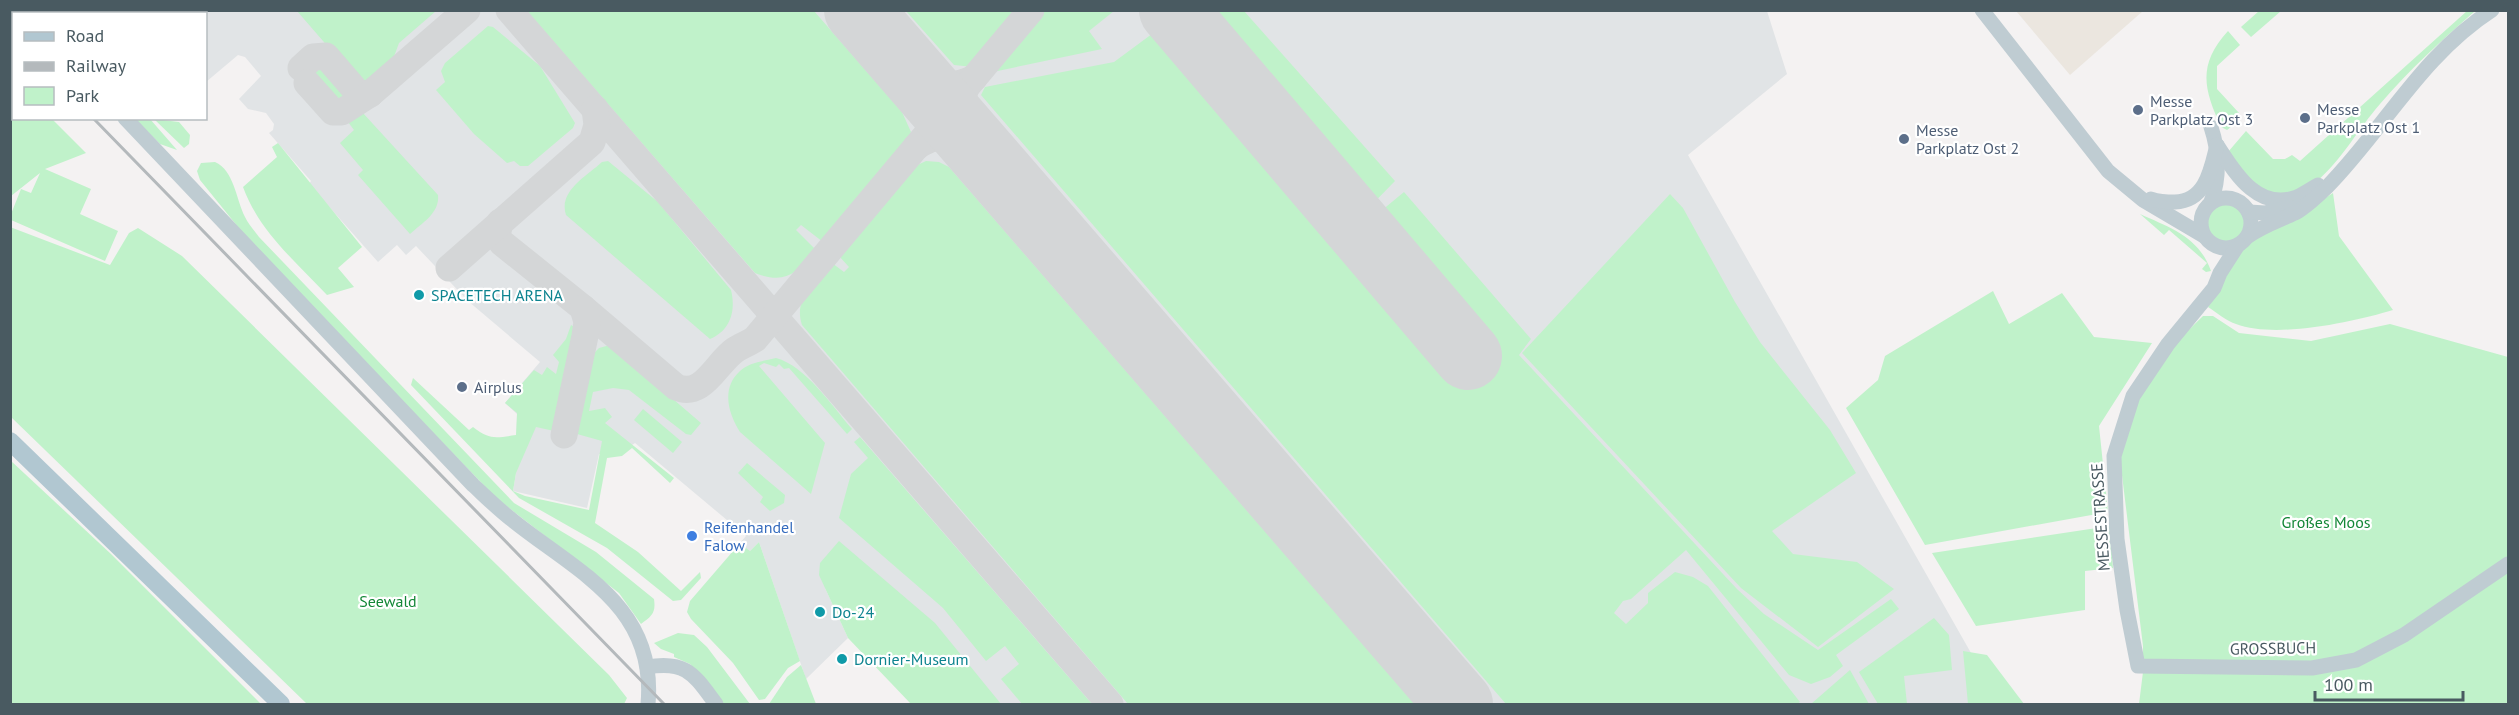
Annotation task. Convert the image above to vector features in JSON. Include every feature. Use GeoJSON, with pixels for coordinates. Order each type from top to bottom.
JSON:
{"type":"FeatureCollection","features":[{"type":"Feature","properties":{"kind":"main road"},"geometry":{"type":"LineString","coordinates":[[10,441],[281,705]]}},
{"type":"Feature","properties":{"kind":"street"},"geometry":{"type":"LineString","coordinates":[[1982,10],[2108,171],[2126,188],[2209,240],[2227,248],[2242,241],[2263,226],[2298,212],[2326,189],[2420,73]]}},
{"type":"Feature","properties":{"kind":"street"},"geometry":{"type":"LineString","coordinates":[[2217,145],[2242,183],[2258,194],[2275,199],[2295,198],[2319,185],[2348,154],[2390,98],[2420,73],[2451,42],[2492,10]]}},
{"type":"Feature","properties":{"kind":"street"},"geometry":{"type":"LineString","coordinates":[[127,120],[473,485],[511,519],[586,573],[607,592],[624,612],[639,642],[647,667],[650,688],[648,705]]}},
{"type":"Feature","properties":{"kind":"street"},"geometry":{"type":"LineString","coordinates":[[2211,127],[2237,200],[2249,212],[2251,226],[2242,241]]}},
{"type":"Feature","properties":{"kind":"street"},"geometry":{"type":"LineString","coordinates":[[2126,188],[2160,202],[2181,202],[2195,195],[2204,186],[2210,175],[2217,145]]}},
{"type":"Feature","properties":{"kind":"street"},"geometry":{"type":"LineString","coordinates":[[2217,145],[2217,183],[2200,224],[2209,240],[2220,273]]}},
{"type":"Feature","properties":{"kind":"street"},"geometry":{"type":"LineString","coordinates":[[2163,211],[2188,211],[2226,197],[2237,200]]}},
{"type":"Feature","properties":{"kind":"street"},"geometry":{"type":"LineString","coordinates":[[2249,212],[2265,213],[2309,201]]}},
{"type":"Feature","properties":{"kind":"street","name":"MESSESTRASSE"},"geometry":{"type":"LineString","coordinates":[[2127,610],[2117,539],[2114,456],[2133,396],[2168,344],[2214,288],[2220,273],[2242,241]]}},
{"type":"Feature","properties":{"kind":"street","name":"GROSSBUCH"},"geometry":{"type":"LineString","coordinates":[[2127,610],[2138,666],[2312,668],[2356,660],[2404,635],[2508,564]]}},
{"type":"Feature","properties":{"kind":"street"},"geometry":{"type":"LineString","coordinates":[[647,667],[674,665],[694,675],[716,705]]}},
{"type":"Feature","properties":{"kind":"shaded area"},"geometry":{"type":"Polygon","coordinates":[[[140,10],[1767,11],[1787,74],[1688,155],[2000,704],[959,704],[825,588],[848,638],[806,679],[759,542],[750,551],[740,543],[746,536],[635,443],[617,455],[599,454],[587,508],[513,491],[516,473],[517,414],[505,403],[540,362],[468,301],[416,246],[406,255],[397,245],[378,262],[309,184],[311,181],[269,133],[273,130],[274,124],[266,113],[248,109],[239,99],[261,76],[245,57],[238,55],[207,81],[207,12],[138,12],[140,10]]]}},
{"type":"Feature","properties":{"kind":"shaded area"},"geometry":{"type":"Polygon","coordinates":[[[2016,11],[2143,11],[2070,75],[2016,11]]]}},
{"type":"Feature","properties":{"kind":"green space"},"geometry":{"type":"Polygon","coordinates":[[[297,11],[436,11],[399,43],[392,62],[363,87],[297,11]]]}},
{"type":"Feature","properties":{"kind":"green space"},"geometry":{"type":"Polygon","coordinates":[[[527,11],[814,11],[902,112],[911,132],[904,147],[823,242],[801,225],[796,230],[816,250],[797,271],[775,278],[755,273],[527,11]]]}},
{"type":"Feature","properties":{"kind":"green space"},"geometry":{"type":"Polygon","coordinates":[[[906,11],[1020,11],[973,67],[954,65],[906,11]]]}},
{"type":"Feature","properties":{"kind":"green space"},"geometry":{"type":"Polygon","coordinates":[[[1040,11],[1114,11],[1089,31],[1102,49],[988,73],[1040,11]]]}},
{"type":"Feature","properties":{"kind":"green space"},"geometry":{"type":"Polygon","coordinates":[[[1183,11],[1244,11],[1395,181],[1352,225],[1358,230],[1404,192],[1531,339],[1519,355],[1737,589],[1764,614],[1818,650],[1891,599],[1899,609],[1836,655],[1843,666],[1830,677],[1811,684],[1789,675],[1686,550],[1631,599],[1623,601],[1614,613],[1626,624],[1648,603],[1648,593],[1675,572],[1693,577],[1708,586],[1800,702],[1797,704],[1506,704],[981,95],[985,87],[1114,62],[1183,11]]]}},
{"type":"Feature","properties":{"kind":"green space"},"geometry":{"type":"Polygon","coordinates":[[[2259,11],[2281,11],[2251,37],[2241,27],[2259,11]]]}},
{"type":"Feature","properties":{"kind":"green space"},"geometry":{"type":"Polygon","coordinates":[[[2467,11],[2475,11],[2402,79],[2334,164],[2307,188],[2284,195],[2265,192],[2247,178],[2228,152],[2246,131],[2273,159],[2285,159],[2292,155],[2300,161],[2467,11]]]}},
{"type":"Feature","properties":{"kind":"green space"},"geometry":{"type":"Polygon","coordinates":[[[488,26],[493,27],[540,66],[575,123],[573,128],[528,166],[520,166],[514,161],[507,163],[474,134],[436,90],[445,82],[441,71],[445,63],[488,26]]]}},
{"type":"Feature","properties":{"kind":"green space"},"geometry":{"type":"Polygon","coordinates":[[[2228,31],[2240,45],[2217,66],[2217,89],[2239,113],[2239,121],[2227,130],[2221,127],[2215,113],[2207,78],[2211,55],[2228,31]]]}},
{"type":"Feature","properties":{"kind":"green space"},"geometry":{"type":"Polygon","coordinates":[[[315,60],[321,61],[348,93],[339,105],[333,105],[304,69],[315,60]]]}},
{"type":"Feature","properties":{"kind":"green space"},"geometry":{"type":"Polygon","coordinates":[[[11,75],[12,120],[53,120],[86,153],[45,169],[91,189],[80,214],[118,231],[105,261],[11,220],[11,214],[21,189],[31,193],[40,173],[11,196],[11,75]]]}},
{"type":"Feature","properties":{"kind":"green space"},"geometry":{"type":"Polygon","coordinates":[[[353,111],[362,112],[438,195],[433,212],[410,234],[358,175],[363,170],[340,143],[354,130],[347,116],[353,111]]]}},
{"type":"Feature","properties":{"kind":"green space"},"geometry":{"type":"Polygon","coordinates":[[[136,120],[151,120],[177,150],[160,144],[136,120]]]}},
{"type":"Feature","properties":{"kind":"green space"},"geometry":{"type":"Polygon","coordinates":[[[155,120],[179,122],[190,135],[189,144],[184,148],[155,120]]]}},
{"type":"Feature","properties":{"kind":"green space"},"geometry":{"type":"Polygon","coordinates":[[[278,143],[362,247],[338,268],[354,287],[327,295],[268,232],[250,203],[243,187],[277,157],[272,147],[278,143]]]}},
{"type":"Feature","properties":{"kind":"green space"},"geometry":{"type":"Polygon","coordinates":[[[608,161],[658,202],[731,290],[733,305],[730,319],[717,335],[710,339],[566,215],[566,199],[570,191],[602,162],[608,161]]]}},
{"type":"Feature","properties":{"kind":"green space"},"geometry":{"type":"Polygon","coordinates":[[[926,161],[939,162],[949,167],[1414,703],[1128,704],[802,325],[800,307],[807,291],[832,263],[844,272],[849,267],[838,255],[911,168],[926,161]]]}},
{"type":"Feature","properties":{"kind":"green space"},"geometry":{"type":"Polygon","coordinates":[[[215,162],[226,171],[249,225],[259,237],[514,503],[596,552],[654,599],[654,611],[648,619],[641,624],[619,593],[496,498],[255,248],[200,180],[197,171],[201,163],[215,162]]]}},
{"type":"Feature","properties":{"kind":"green space"},"geometry":{"type":"Polygon","coordinates":[[[2333,193],[2339,236],[2393,310],[2336,324],[2272,330],[2236,324],[2208,307],[2237,256],[2262,232],[2299,215],[2333,193]]]}},
{"type":"Feature","properties":{"kind":"green space"},"geometry":{"type":"Polygon","coordinates":[[[1670,194],[1683,208],[1760,342],[1830,430],[1856,473],[1772,531],[1793,554],[1857,562],[1894,589],[1818,647],[1741,588],[1522,353],[1670,194]]]}},
{"type":"Feature","properties":{"kind":"green space"},"geometry":{"type":"Polygon","coordinates":[[[2226,203],[2240,209],[2246,223],[2240,237],[2226,243],[2212,237],[2206,223],[2212,209],[2226,203]]]}},
{"type":"Feature","properties":{"kind":"green space"},"geometry":{"type":"Polygon","coordinates":[[[2140,214],[2183,235],[2206,259],[2211,271],[2206,272],[2202,269],[2207,263],[2169,230],[2164,235],[2140,214]]]}},
{"type":"Feature","properties":{"kind":"green space","name":"Seewald"},"geometry":{"type":"Polygon","coordinates":[[[10,227],[110,265],[129,233],[138,228],[182,256],[609,675],[627,698],[624,704],[307,704],[11,417],[10,227]]]}},
{"type":"Feature","properties":{"kind":"green space"},"geometry":{"type":"Polygon","coordinates":[[[1993,291],[2009,324],[2062,293],[2094,337],[2152,343],[2099,426],[2108,512],[1925,545],[1846,408],[1878,380],[1885,356],[1993,291]]]}},
{"type":"Feature","properties":{"kind":"green space","name":"Großes Moos"},"geometry":{"type":"Polygon","coordinates":[[[2203,316],[2213,316],[2239,333],[2311,341],[2390,324],[2508,357],[2508,704],[2139,704],[2143,646],[2120,459],[2139,399],[2170,348],[2203,316]]]}},
{"type":"Feature","properties":{"kind":"green space"},"geometry":{"type":"Polygon","coordinates":[[[571,325],[576,328],[554,431],[536,427],[516,473],[513,491],[525,496],[589,510],[602,441],[577,434],[594,353],[599,348],[610,345],[701,423],[691,435],[686,434],[629,390],[613,388],[593,392],[589,411],[605,408],[612,417],[605,423],[674,478],[670,483],[632,448],[622,456],[607,458],[595,523],[638,552],[681,591],[700,572],[701,578],[681,600],[673,601],[607,548],[519,498],[411,385],[413,378],[469,430],[473,427],[493,437],[516,435],[517,413],[505,403],[534,370],[542,375],[547,367],[556,374],[559,362],[553,355],[566,339],[571,325]]]}},
{"type":"Feature","properties":{"kind":"green space"},"geometry":{"type":"Polygon","coordinates":[[[776,358],[787,362],[808,378],[852,429],[847,434],[789,368],[784,369],[779,364],[776,367],[764,363],[759,366],[825,443],[811,494],[740,432],[732,417],[728,393],[734,378],[740,371],[752,364],[776,358]]]}},
{"type":"Feature","properties":{"kind":"green space"},"geometry":{"type":"Polygon","coordinates":[[[643,409],[682,442],[673,453],[634,420],[643,409]]]}},
{"type":"Feature","properties":{"kind":"green space"},"geometry":{"type":"Polygon","coordinates":[[[860,437],[1092,704],[1022,704],[1001,679],[1019,664],[1005,646],[986,661],[943,608],[839,518],[851,474],[868,458],[854,442],[860,437]]]}},
{"type":"Feature","properties":{"kind":"green space"},"geometry":{"type":"Polygon","coordinates":[[[10,460],[111,554],[261,704],[11,704],[10,460]]]}},
{"type":"Feature","properties":{"kind":"green space"},"geometry":{"type":"Polygon","coordinates":[[[747,463],[785,495],[784,503],[770,511],[760,502],[763,497],[738,473],[747,463]]]}},
{"type":"Feature","properties":{"kind":"green space"},"geometry":{"type":"Polygon","coordinates":[[[2110,526],[2113,568],[2085,571],[2085,610],[1976,626],[1932,553],[2110,526]]]}},
{"type":"Feature","properties":{"kind":"green space"},"geometry":{"type":"Polygon","coordinates":[[[839,541],[935,623],[1001,704],[911,704],[848,638],[819,575],[820,563],[839,541]]]}},
{"type":"Feature","properties":{"kind":"green space"},"geometry":{"type":"Polygon","coordinates":[[[759,542],[800,661],[788,668],[765,699],[759,700],[733,663],[687,612],[690,601],[740,543],[750,551],[759,542]]]}},
{"type":"Feature","properties":{"kind":"green space"},"geometry":{"type":"Polygon","coordinates":[[[1934,618],[1949,635],[1952,670],[1904,676],[1907,704],[1878,704],[1859,672],[1934,618]]]}},
{"type":"Feature","properties":{"kind":"green space"},"geometry":{"type":"Polygon","coordinates":[[[678,633],[694,635],[707,647],[750,704],[723,704],[690,664],[674,657],[674,654],[661,649],[654,643],[678,633]]]}},
{"type":"Feature","properties":{"kind":"green space"},"geometry":{"type":"Polygon","coordinates":[[[1963,651],[1987,655],[2024,704],[1968,704],[1963,651]]]}},
{"type":"Feature","properties":{"kind":"green space"},"geometry":{"type":"Polygon","coordinates":[[[801,665],[816,704],[769,704],[787,677],[801,665]]]}},
{"type":"Feature","properties":{"kind":"green space"},"geometry":{"type":"Polygon","coordinates":[[[1850,670],[1869,704],[1811,704],[1850,670]]]}},
{"type":"Feature","properties":{"kind":"taxiway"},"geometry":{"type":"LineString","coordinates":[[307,83],[333,112],[342,112],[370,94],[467,10]]}},
{"type":"Feature","properties":{"kind":"taxiway"},"geometry":{"type":"LineString","coordinates":[[509,10],[1110,704]]}},
{"type":"Feature","properties":{"kind":"taxiway"},"geometry":{"type":"LineString","coordinates":[[500,222],[497,236],[502,243],[676,387],[694,388],[702,384],[735,350],[755,339],[1031,10]]}},
{"type":"Feature","properties":{"kind":"taxiway"},"geometry":{"type":"LineString","coordinates":[[301,68],[313,57],[326,56],[358,93],[370,94]]}},
{"type":"Feature","properties":{"kind":"taxiway"},"geometry":{"type":"LineString","coordinates":[[912,72],[935,83],[950,85],[974,78]]}},
{"type":"Feature","properties":{"kind":"taxiway"},"geometry":{"type":"LineString","coordinates":[[916,147],[932,138],[948,136],[979,150],[962,120],[961,113],[966,87]]}},
{"type":"Feature","properties":{"kind":"taxiway"},"geometry":{"type":"LineString","coordinates":[[449,268],[592,142],[597,125],[595,109]]}},
{"type":"Feature","properties":{"kind":"taxiway"},"geometry":{"type":"LineString","coordinates":[[564,435],[585,336],[587,322],[583,308]]}},
{"type":"Feature","properties":{"kind":"runway"},"geometry":{"type":"LineString","coordinates":[[858,10],[1459,704]]}},
{"type":"Feature","properties":{"kind":"runway"},"geometry":{"type":"LineString","coordinates":[[1173,10],[1468,356]]}},
{"type":"Feature","properties":{"kind":"railway"},"geometry":{"type":"LineString","coordinates":[[95,120],[664,704]]}},
{"type":"Feature","properties":{"kind":"place","name":"Messe Parkplatz Ost 3"},"geometry":{"type":"Point","coordinates":[2138,110]}},
{"type":"Feature","properties":{"kind":"place","name":"Messe Parkplatz Ost 1"},"geometry":{"type":"Point","coordinates":[2305,118]}},
{"type":"Feature","properties":{"kind":"place","name":"Messe Parkplatz Ost 2"},"geometry":{"type":"Point","coordinates":[1904,139]}},
{"type":"Feature","properties":{"kind":"place","name":"SPACETECH ARENA"},"geometry":{"type":"Point","coordinates":[419,295]}},
{"type":"Feature","properties":{"kind":"place","name":"Airplus"},"geometry":{"type":"Point","coordinates":[462,387]}},
{"type":"Feature","properties":{"kind":"place","name":"Reifenhandel Falow"},"geometry":{"type":"Point","coordinates":[692,536]}},
{"type":"Feature","properties":{"kind":"place","name":"Do-24"},"geometry":{"type":"Point","coordinates":[820,612]}},
{"type":"Feature","properties":{"kind":"place","name":"Dornier-Museum"},"geometry":{"type":"Point","coordinates":[842,659]}}]}
